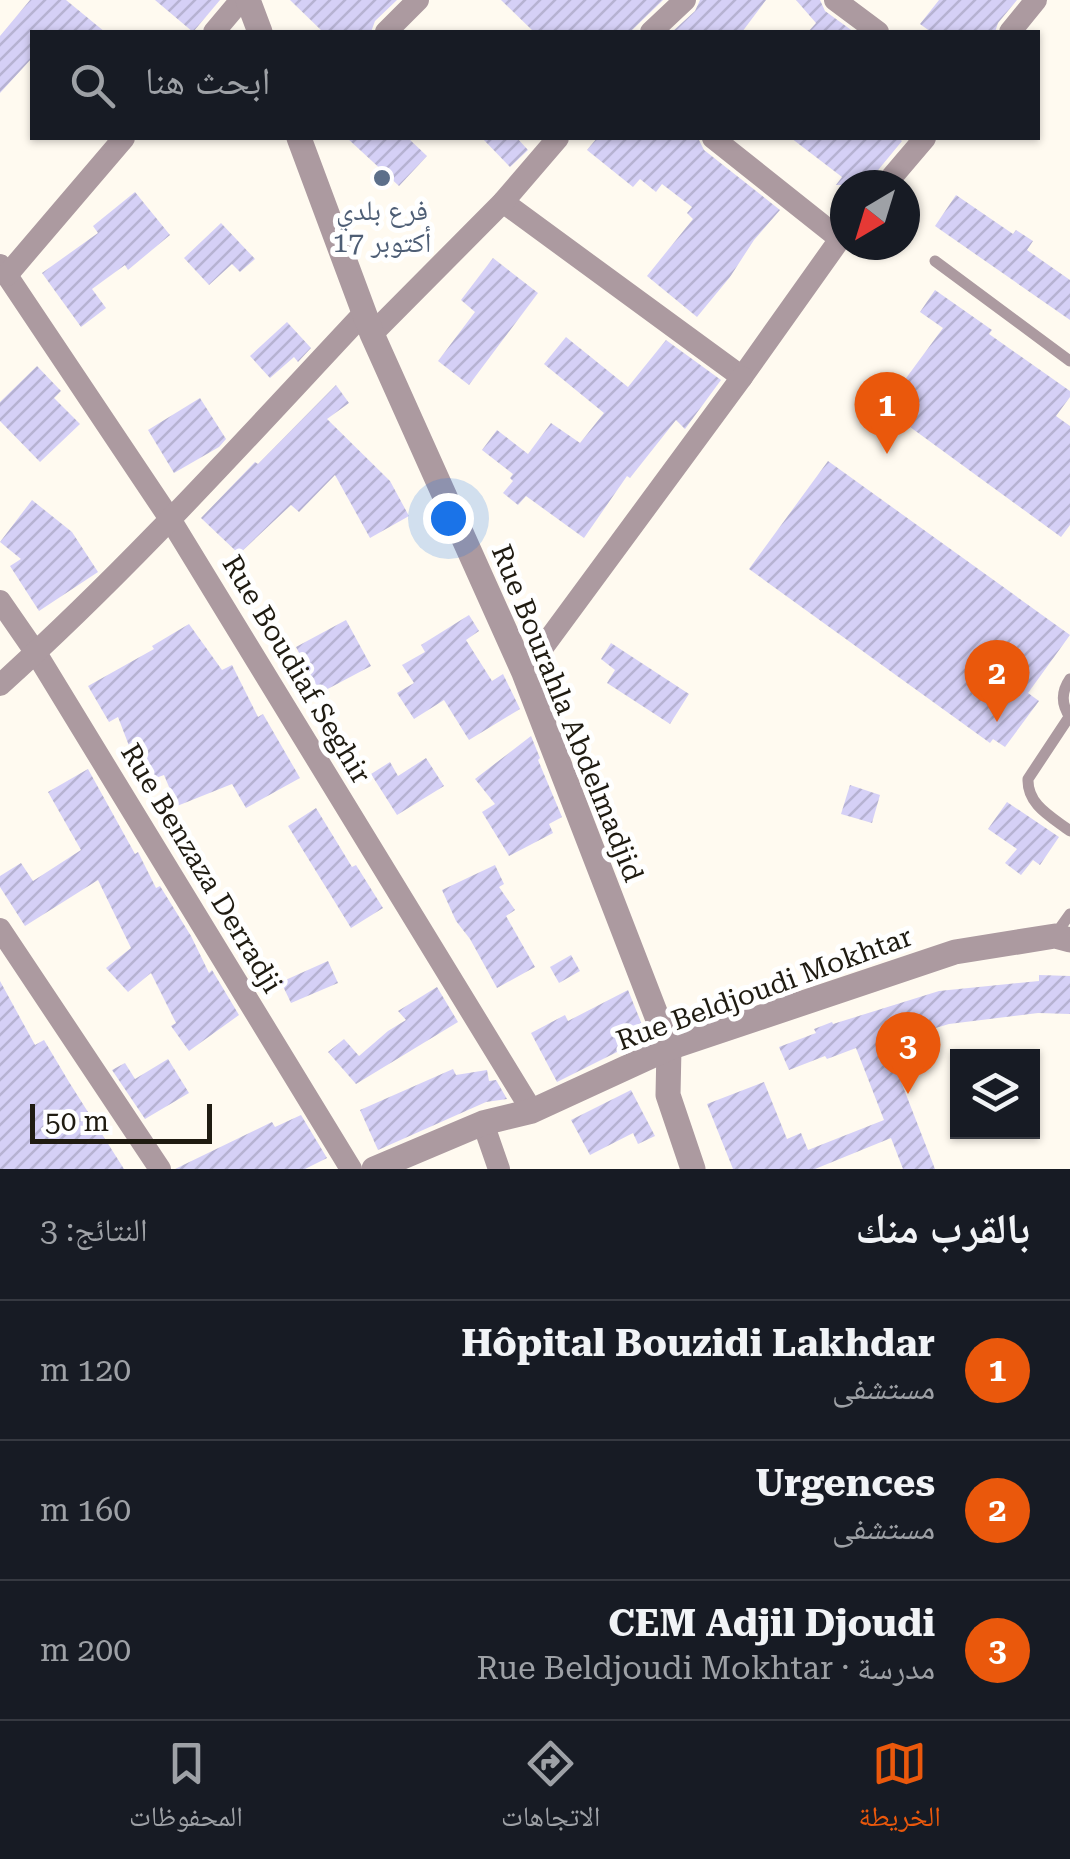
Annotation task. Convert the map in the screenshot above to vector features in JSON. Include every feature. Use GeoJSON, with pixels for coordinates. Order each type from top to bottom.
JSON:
{"type":"FeatureCollection","features":[{"type":"Feature","properties":{"kind":"street"},"geometry":{"type":"LineString","coordinates":[[216,30],[245,0],[259,30]]}},
{"type":"Feature","properties":{"kind":"street"},"geometry":{"type":"LineString","coordinates":[[388,30],[418,0]]}},
{"type":"Feature","properties":{"kind":"street"},"geometry":{"type":"LineString","coordinates":[[653,30],[684,0]]}},
{"type":"Feature","properties":{"kind":"street"},"geometry":{"type":"LineString","coordinates":[[835,0],[875,30]]}},
{"type":"Feature","properties":{"kind":"street"},"geometry":{"type":"LineString","coordinates":[[1012,30],[1036,0]]}},
{"type":"Feature","properties":{"kind":"street"},"geometry":{"type":"LineString","coordinates":[[4,270],[122,140]]}},
{"type":"Feature","properties":{"kind":"street","name":"Rue Bourahla Abdelmadjid"},"geometry":{"type":"LineString","coordinates":[[300,140],[368,324],[524,674],[669,1048],[668,1094],[693,1169]]}},
{"type":"Feature","properties":{"kind":"street"},"geometry":{"type":"LineString","coordinates":[[0,685],[368,324],[504,202],[556,140]]}},
{"type":"Feature","properties":{"kind":"street"},"geometry":{"type":"LineString","coordinates":[[716,140],[830,226]]}},
{"type":"Feature","properties":{"kind":"street"},"geometry":{"type":"LineString","coordinates":[[898,170],[923,140]]}},
{"type":"Feature","properties":{"kind":"street"},"geometry":{"type":"LineString","coordinates":[[504,202],[742,377]]}},
{"type":"Feature","properties":{"kind":"street"},"geometry":{"type":"LineString","coordinates":[[524,674],[830,254]]}},
{"type":"Feature","properties":{"kind":"street","name":"Rue Boudiaf Seghir"},"geometry":{"type":"LineString","coordinates":[[4,270],[170,519],[532,1112]]}},
{"type":"Feature","properties":{"kind":"street","name":"Rue Benzaza Derradji"},"geometry":{"type":"LineString","coordinates":[[0,600],[351,1169]]}},
{"type":"Feature","properties":{"kind":"street"},"geometry":{"type":"LineString","coordinates":[[0,929],[160,1169]]}},
{"type":"Feature","properties":{"kind":"street","name":"Rue Beldjoudi Mokhtar"},"geometry":{"type":"LineString","coordinates":[[374,1169],[483,1123],[532,1112],[669,1048],[955,952],[1062,938]]}},
{"type":"Feature","properties":{"kind":"street"},"geometry":{"type":"LineString","coordinates":[[483,1123],[499,1169]]}},
{"type":"Feature","properties":{"kind":"lane"},"geometry":{"type":"LineString","coordinates":[[935,261],[1070,361]]}},
{"type":"Feature","properties":{"kind":"lane"},"geometry":{"type":"LineString","coordinates":[[1070,679],[1063,688],[1063,705],[1070,717],[1028,780],[1032,801],[1070,831]]}},
{"type":"Feature","properties":{"kind":"lane"},"geometry":{"type":"LineString","coordinates":[[1062,938],[1070,914]]}},
{"type":"Feature","properties":{"kind":"building"},"geometry":{"type":"Polygon","coordinates":[[[30,0],[66,0],[103,30],[30,30],[30,60],[0,93],[0,36],[30,0]]]}},
{"type":"Feature","properties":{"kind":"building"},"geometry":{"type":"Polygon","coordinates":[[[155,0],[220,0],[191,30],[155,0]]]}},
{"type":"Feature","properties":{"kind":"building"},"geometry":{"type":"Polygon","coordinates":[[[290,0],[397,0],[375,21],[372,30],[321,30],[290,0]]]}},
{"type":"Feature","properties":{"kind":"building"},"geometry":{"type":"Polygon","coordinates":[[[501,0],[663,0],[632,30],[532,30],[501,0]]]}},
{"type":"Feature","properties":{"kind":"building"},"geometry":{"type":"Polygon","coordinates":[[[700,0],[766,0],[744,30],[674,30],[695,11],[700,0]]]}},
{"type":"Feature","properties":{"kind":"building"},"geometry":{"type":"Polygon","coordinates":[[[796,0],[820,0],[825,11],[851,30],[810,30],[816,23],[796,0]]]}},
{"type":"Feature","properties":{"kind":"building"},"geometry":{"type":"Polygon","coordinates":[[[939,0],[1017,0],[996,30],[928,30],[920,24],[939,0]]]}},
{"type":"Feature","properties":{"kind":"building"},"geometry":{"type":"Polygon","coordinates":[[[349,140],[410,140],[427,156],[399,186],[349,140]]]}},
{"type":"Feature","properties":{"kind":"building"},"geometry":{"type":"Polygon","coordinates":[[[484,140],[519,140],[528,150],[510,167],[484,140]]]}},
{"type":"Feature","properties":{"kind":"building"},"geometry":{"type":"Polygon","coordinates":[[[595,140],[699,140],[704,150],[780,210],[697,317],[647,276],[693,219],[687,213],[692,207],[662,184],[656,192],[640,179],[633,187],[587,150],[595,140]]]}},
{"type":"Feature","properties":{"kind":"building"},"geometry":{"type":"Polygon","coordinates":[[[794,140],[901,140],[878,170],[833,170],[794,140]]]}},
{"type":"Feature","properties":{"kind":"building"},"geometry":{"type":"Polygon","coordinates":[[[135,192],[170,235],[128,270],[125,265],[92,289],[106,308],[81,327],[42,273],[98,233],[93,226],[135,192]]]}},
{"type":"Feature","properties":{"kind":"building"},"geometry":{"type":"Polygon","coordinates":[[[956,195],[1013,234],[1016,230],[1033,241],[1027,250],[1070,280],[1070,320],[935,226],[956,195]]]}},
{"type":"Feature","properties":{"kind":"building"},"geometry":{"type":"Polygon","coordinates":[[[221,223],[255,259],[240,272],[232,264],[209,285],[184,258],[221,223]]]}},
{"type":"Feature","properties":{"kind":"building"},"geometry":{"type":"Polygon","coordinates":[[[493,258],[538,293],[469,385],[438,361],[475,312],[461,300],[493,258]]]}},
{"type":"Feature","properties":{"kind":"building"},"geometry":{"type":"Polygon","coordinates":[[[935,290],[1070,391],[1056,416],[1070,426],[1070,525],[1061,537],[884,408],[943,328],[920,312],[935,290]]]}},
{"type":"Feature","properties":{"kind":"building"},"geometry":{"type":"Polygon","coordinates":[[[287,322],[311,348],[298,362],[294,357],[270,378],[250,356],[287,322]]]}},
{"type":"Feature","properties":{"kind":"building"},"geometry":{"type":"Polygon","coordinates":[[[566,337],[628,387],[666,340],[721,380],[685,429],[676,420],[630,478],[627,476],[584,538],[526,496],[518,505],[503,493],[513,481],[513,474],[482,450],[497,430],[528,454],[551,423],[580,443],[604,413],[544,364],[566,337]]]}},
{"type":"Feature","properties":{"kind":"building"},"geometry":{"type":"Polygon","coordinates":[[[37,366],[61,391],[54,398],[80,424],[40,462],[0,421],[0,402],[37,366]]]}},
{"type":"Feature","properties":{"kind":"building"},"geometry":{"type":"Polygon","coordinates":[[[336,385],[349,403],[327,419],[390,481],[409,516],[370,538],[335,475],[299,512],[291,505],[239,554],[201,518],[336,385]]]}},
{"type":"Feature","properties":{"kind":"building"},"geometry":{"type":"Polygon","coordinates":[[[200,398],[226,439],[174,473],[148,430],[200,398]]]}},
{"type":"Feature","properties":{"kind":"building"},"geometry":{"type":"Polygon","coordinates":[[[828,461],[1070,635],[1028,693],[1039,701],[1005,747],[993,739],[990,743],[749,569],[828,461]]]}},
{"type":"Feature","properties":{"kind":"building"},"geometry":{"type":"Polygon","coordinates":[[[32,500],[72,532],[98,572],[39,611],[10,566],[21,559],[0,542],[32,500]]]}},
{"type":"Feature","properties":{"kind":"building"},"geometry":{"type":"Polygon","coordinates":[[[469,615],[479,631],[466,640],[492,681],[503,674],[520,709],[469,740],[444,700],[414,719],[397,693],[414,683],[402,665],[425,652],[421,645],[469,615]]]}},
{"type":"Feature","properties":{"kind":"building"},"geometry":{"type":"Polygon","coordinates":[[[346,620],[371,666],[320,693],[296,647],[346,620]]]}},
{"type":"Feature","properties":{"kind":"building"},"geometry":{"type":"Polygon","coordinates":[[[189,624],[222,670],[232,665],[258,717],[263,714],[300,778],[246,808],[232,784],[177,806],[164,775],[150,780],[142,761],[136,764],[118,717],[109,722],[88,686],[189,624]]]}},
{"type":"Feature","properties":{"kind":"building"},"geometry":{"type":"Polygon","coordinates":[[[611,643],[689,694],[670,724],[607,683],[615,670],[601,659],[611,643]]]}},
{"type":"Feature","properties":{"kind":"building"},"geometry":{"type":"Polygon","coordinates":[[[531,736],[562,817],[549,824],[553,833],[509,856],[482,812],[495,804],[475,779],[531,736]]]}},
{"type":"Feature","properties":{"kind":"building"},"geometry":{"type":"Polygon","coordinates":[[[426,758],[444,786],[397,815],[371,774],[390,762],[398,776],[426,758]]]}},
{"type":"Feature","properties":{"kind":"building"},"geometry":{"type":"Polygon","coordinates":[[[88,769],[135,854],[138,852],[156,888],[160,886],[209,973],[212,970],[239,1015],[189,1051],[171,1026],[176,1023],[151,973],[128,992],[106,968],[131,948],[98,880],[25,926],[0,887],[0,876],[21,863],[33,881],[81,850],[48,792],[88,769]]]}},
{"type":"Feature","properties":{"kind":"building"},"geometry":{"type":"Polygon","coordinates":[[[850,785],[880,795],[872,823],[841,814],[850,785]]]}},
{"type":"Feature","properties":{"kind":"building"},"geometry":{"type":"Polygon","coordinates":[[[1007,802],[1059,837],[1040,865],[1033,860],[1021,875],[1005,863],[1017,849],[988,829],[1007,802]]]}},
{"type":"Feature","properties":{"kind":"building"},"geometry":{"type":"Polygon","coordinates":[[[316,808],[383,908],[351,928],[288,826],[316,808]]]}},
{"type":"Feature","properties":{"kind":"building"},"geometry":{"type":"Polygon","coordinates":[[[495,865],[504,884],[499,887],[515,910],[506,916],[535,967],[497,988],[442,890],[495,865]]]}},
{"type":"Feature","properties":{"kind":"building"},"geometry":{"type":"Polygon","coordinates":[[[571,955],[580,971],[559,983],[550,967],[571,955]]]}},
{"type":"Feature","properties":{"kind":"building"},"geometry":{"type":"Polygon","coordinates":[[[328,961],[338,983],[291,1003],[281,982],[328,961]]]}},
{"type":"Feature","properties":{"kind":"building"},"geometry":{"type":"Polygon","coordinates":[[[1039,975],[1070,976],[1070,1014],[1038,1013],[949,1024],[886,1043],[935,1169],[903,1169],[891,1138],[815,1169],[733,1169],[707,1104],[764,1082],[787,1139],[801,1133],[808,1150],[884,1120],[856,1048],[789,1070],[779,1047],[816,1033],[814,1029],[832,1022],[939,991],[1039,981],[1039,975]]]}},
{"type":"Feature","properties":{"kind":"building"},"geometry":{"type":"Polygon","coordinates":[[[0,981],[35,1045],[44,1040],[124,1169],[0,1169],[0,981]]]}},
{"type":"Feature","properties":{"kind":"building"},"geometry":{"type":"Polygon","coordinates":[[[437,987],[458,1022],[356,1084],[328,1052],[344,1039],[359,1056],[406,1020],[398,1011],[437,987]]]}},
{"type":"Feature","properties":{"kind":"building"},"geometry":{"type":"Polygon","coordinates":[[[628,990],[647,1037],[557,1082],[531,1033],[565,1015],[568,1021],[628,990]]]}},
{"type":"Feature","properties":{"kind":"building"},"geometry":{"type":"Polygon","coordinates":[[[168,1059],[189,1093],[145,1119],[112,1070],[125,1063],[135,1079],[168,1059]]]}},
{"type":"Feature","properties":{"kind":"building"},"geometry":{"type":"Polygon","coordinates":[[[453,1069],[456,1075],[487,1070],[489,1081],[496,1080],[507,1099],[486,1102],[378,1150],[360,1110],[453,1069]]]}},
{"type":"Feature","properties":{"kind":"building"},"geometry":{"type":"Polygon","coordinates":[[[631,1090],[655,1136],[638,1144],[633,1133],[590,1155],[571,1120],[631,1090]]]}},
{"type":"Feature","properties":{"kind":"building"},"geometry":{"type":"Polygon","coordinates":[[[301,1115],[327,1158],[305,1169],[175,1169],[272,1122],[275,1127],[301,1115]]]}},
{"type":"Feature","properties":{"kind":"place","name":"فرع بلدي 17 أكتوبر"},"geometry":{"type":"Point","coordinates":[382,178]}},
{"type":"Feature","properties":{"kind":"place","name":"Hôpital Bouzidi Lakhdar"},"geometry":{"type":"Point","coordinates":[887,454]}},
{"type":"Feature","properties":{"kind":"place","name":"Urgences"},"geometry":{"type":"Point","coordinates":[997,722]}},
{"type":"Feature","properties":{"kind":"place","name":"CEM Adjil Djoudi"},"geometry":{"type":"Point","coordinates":[908,1094]}}]}
